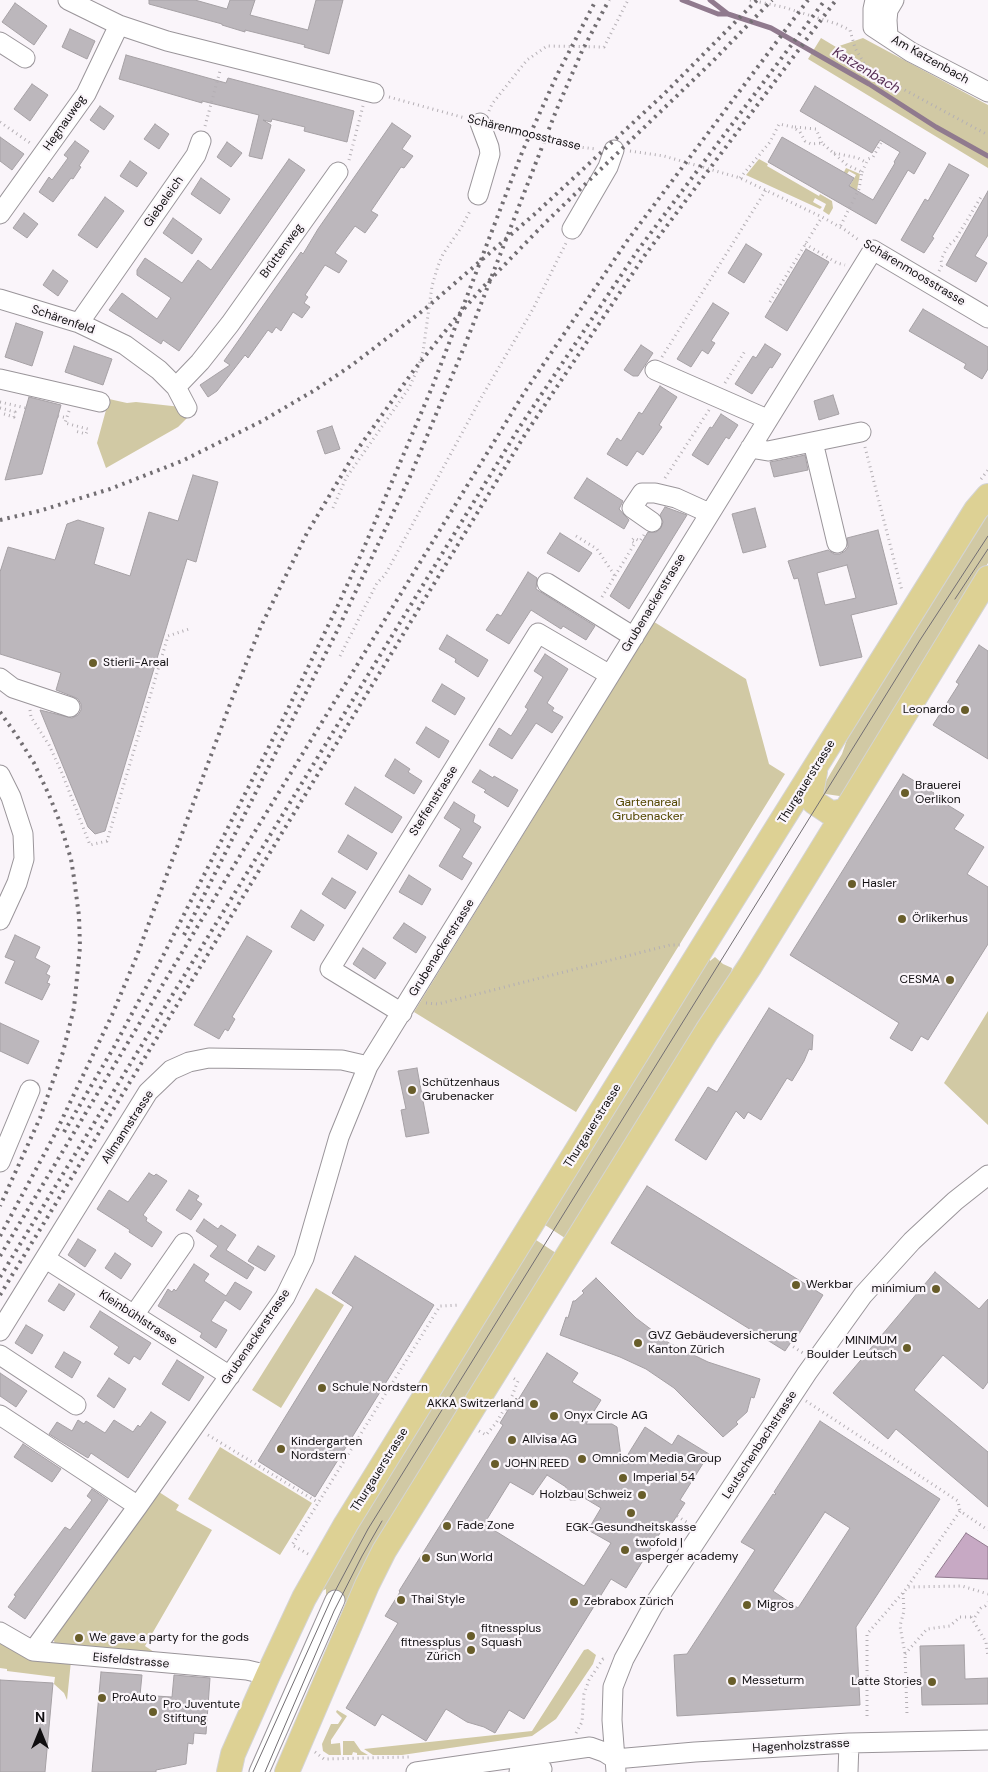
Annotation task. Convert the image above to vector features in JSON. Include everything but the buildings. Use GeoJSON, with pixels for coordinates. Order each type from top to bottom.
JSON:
{"type":"FeatureCollection","features":[{"type":"Feature","properties":{"kind":"main road","name":"Thurgauerstrasse"},"geometry":{"type":"LineString","coordinates":[[229,1772],[233,1754],[304,1598],[346,1524],[976,510],[988,496]]}},
{"type":"Feature","properties":{"kind":"main road"},"geometry":{"type":"LineString","coordinates":[[286,1772],[367,1585],[384,1551],[706,1031],[750,966],[988,578]]}},
{"type":"Feature","properties":{"kind":"main road"},"geometry":{"type":"LineString","coordinates":[[816,768],[811,794],[814,802],[829,812],[835,813],[846,810]]}},
{"type":"Feature","properties":{"kind":"street"},"geometry":{"type":"LineString","coordinates":[[68,0],[119,26],[369,98]]}},
{"type":"Feature","properties":{"kind":"street"},"geometry":{"type":"LineString","coordinates":[[875,0],[873,9],[881,31]]}},
{"type":"Feature","properties":{"kind":"street"},"geometry":{"type":"LineString","coordinates":[[881,31],[887,20],[888,10],[894,0]]}},
{"type":"Feature","properties":{"kind":"street","name":"Hegnauweg"},"geometry":{"type":"LineString","coordinates":[[0,214],[86,94],[119,26]]}},
{"type":"Feature","properties":{"kind":"street","name":"Am Katzenbach"},"geometry":{"type":"LineString","coordinates":[[881,31],[910,52],[988,92]]}},
{"type":"Feature","properties":{"kind":"street"},"geometry":{"type":"LineString","coordinates":[[0,42],[25,58]]}},
{"type":"Feature","properties":{"kind":"street"},"geometry":{"type":"LineString","coordinates":[[478,195],[490,154],[483,123]]}},
{"type":"Feature","properties":{"kind":"street","name":"Giebeleich"},"geometry":{"type":"LineString","coordinates":[[79,323],[196,156],[202,141]]}},
{"type":"Feature","properties":{"kind":"street"},"geometry":{"type":"LineString","coordinates":[[572,229],[608,167],[614,150]]}},
{"type":"Feature","properties":{"kind":"street","name":"Brüttenweg"},"geometry":{"type":"LineString","coordinates":[[176,387],[200,362],[230,324],[338,172]]}},
{"type":"Feature","properties":{"kind":"street","name":"Schärenmoosstrasse"},"geometry":{"type":"LineString","coordinates":[[872,250],[988,318]]}},
{"type":"Feature","properties":{"kind":"street","name":"Grubenackerstrasse"},"geometry":{"type":"LineString","coordinates":[[33,1651],[285,1298],[304,1258],[338,1137],[368,1066],[872,250]]}},
{"type":"Feature","properties":{"kind":"street","name":"Schärenfeld"},"geometry":{"type":"LineString","coordinates":[[0,299],[79,323],[125,345],[159,370],[176,387],[186,408]]}},
{"type":"Feature","properties":{"kind":"street"},"geometry":{"type":"LineString","coordinates":[[655,370],[767,419]]}},
{"type":"Feature","properties":{"kind":"street"},"geometry":{"type":"LineString","coordinates":[[0,379],[100,402]]}},
{"type":"Feature","properties":{"kind":"street"},"geometry":{"type":"LineString","coordinates":[[750,448],[768,451],[861,432]]}},
{"type":"Feature","properties":{"kind":"street"},"geometry":{"type":"LineString","coordinates":[[813,442],[838,543]]}},
{"type":"Feature","properties":{"kind":"street"},"geometry":{"type":"LineString","coordinates":[[652,522],[632,508],[642,493],[655,493],[676,498],[709,513]]}},
{"type":"Feature","properties":{"kind":"street"},"geometry":{"type":"LineString","coordinates":[[547,583],[634,637]]}},
{"type":"Feature","properties":{"kind":"street","name":"Steffenstrasse"},"geometry":{"type":"LineString","coordinates":[[406,1005],[330,969],[538,633],[610,675]]}},
{"type":"Feature","properties":{"kind":"street"},"geometry":{"type":"LineString","coordinates":[[0,678],[13,688],[70,707]]}},
{"type":"Feature","properties":{"kind":"street"},"geometry":{"type":"LineString","coordinates":[[0,775],[11,797],[23,834],[24,859],[17,883],[0,920]]}},
{"type":"Feature","properties":{"kind":"street","name":"Allmannstrasse"},"geometry":{"type":"LineString","coordinates":[[0,1331],[148,1092],[171,1070],[189,1062],[209,1058],[342,1060],[368,1066]]}},
{"type":"Feature","properties":{"kind":"street"},"geometry":{"type":"LineString","coordinates":[[0,1162],[30,1090]]}},
{"type":"Feature","properties":{"kind":"street","name":"Leutschenbachstrasse"},"geometry":{"type":"LineString","coordinates":[[616,1766],[612,1720],[613,1687],[624,1659],[653,1606],[807,1373],[863,1295],[912,1241],[955,1201],[988,1175]]}},
{"type":"Feature","properties":{"kind":"street"},"geometry":{"type":"LineString","coordinates":[[134,1315],[184,1243]]}},
{"type":"Feature","properties":{"kind":"street","name":"Kleinbühlstrasse"},"geometry":{"type":"LineString","coordinates":[[46,1259],[230,1376]]}},
{"type":"Feature","properties":{"kind":"street"},"geometry":{"type":"LineString","coordinates":[[0,1355],[76,1405]]}},
{"type":"Feature","properties":{"kind":"street"},"geometry":{"type":"LineString","coordinates":[[0,1415],[138,1506]]}},
{"type":"Feature","properties":{"kind":"street"},"geometry":{"type":"LineString","coordinates":[[259,1772],[335,1600]]}},
{"type":"Feature","properties":{"kind":"street","name":"Eisfeldstrasse"},"geometry":{"type":"LineString","coordinates":[[0,1632],[33,1651],[247,1670],[268,1676]]}},
{"type":"Feature","properties":{"kind":"street","name":"Hagenholzstrasse"},"geometry":{"type":"LineString","coordinates":[[616,1766],[695,1752],[849,1743],[988,1740]]}},
{"type":"Feature","properties":{"kind":"street"},"geometry":{"type":"LineString","coordinates":[[848,1772],[849,1743]]}},
{"type":"Feature","properties":{"kind":"street"},"geometry":{"type":"LineString","coordinates":[[415,1764],[561,1752],[590,1747],[604,1752],[616,1766],[601,1772]]}},
{"type":"Feature","properties":{"kind":"street"},"geometry":{"type":"LineString","coordinates":[[519,1772],[546,1770],[561,1752]]}},
{"type":"Feature","properties":{"kind":"path"},"geometry":{"type":"LineString","coordinates":[[483,123],[492,104],[527,60],[547,46],[604,48],[628,0]]}},
{"type":"Feature","properties":{"kind":"path"},"geometry":{"type":"LineString","coordinates":[[750,0],[783,7],[850,30],[855,48],[864,63],[879,76],[988,135]]}},
{"type":"Feature","properties":{"kind":"path"},"geometry":{"type":"LineString","coordinates":[[202,141],[221,67]]}},
{"type":"Feature","properties":{"kind":"path"},"geometry":{"type":"LineString","coordinates":[[338,172],[347,164],[351,156],[369,98]]}},
{"type":"Feature","properties":{"kind":"path","name":"Schärenmoosstrasse"},"geometry":{"type":"LineString","coordinates":[[369,98],[483,123],[571,146],[664,156],[740,178],[822,217],[840,227],[872,250]]}},
{"type":"Feature","properties":{"kind":"path"},"geometry":{"type":"LineString","coordinates":[[0,122],[43,153]]}},
{"type":"Feature","properties":{"kind":"path"},"geometry":{"type":"LineString","coordinates":[[740,178],[770,142],[779,124],[816,129],[822,143],[847,165],[862,172]]}},
{"type":"Feature","properties":{"kind":"path"},"geometry":{"type":"LineString","coordinates":[[793,127],[800,132],[805,141],[811,144],[822,143]]}},
{"type":"Feature","properties":{"kind":"path"},"geometry":{"type":"LineString","coordinates":[[840,227],[859,189],[862,172],[868,159],[873,157],[881,143]]}},
{"type":"Feature","properties":{"kind":"path"},"geometry":{"type":"LineString","coordinates":[[833,152],[858,158],[867,163]]}},
{"type":"Feature","properties":{"kind":"path"},"geometry":{"type":"LineString","coordinates":[[655,370],[668,344],[766,190]]}},
{"type":"Feature","properties":{"kind":"path"},"geometry":{"type":"LineString","coordinates":[[333,508],[346,478],[408,388],[418,368],[423,352],[432,286],[438,266],[478,195]]}},
{"type":"Feature","properties":{"kind":"path"},"geometry":{"type":"LineString","coordinates":[[938,272],[942,265],[941,260],[948,246],[955,240],[981,197]]}},
{"type":"Feature","properties":{"kind":"path"},"geometry":{"type":"LineString","coordinates":[[770,302],[822,217]]}},
{"type":"Feature","properties":{"kind":"path"},"geometry":{"type":"LineString","coordinates":[[340,656],[377,583],[385,575],[481,398],[533,309],[572,229]]}},
{"type":"Feature","properties":{"kind":"path"},"geometry":{"type":"LineString","coordinates":[[805,244],[836,263],[848,265]]}},
{"type":"Feature","properties":{"kind":"path"},"geometry":{"type":"LineString","coordinates":[[655,493],[746,351]]}},
{"type":"Feature","properties":{"kind":"path"},"geometry":{"type":"LineString","coordinates":[[0,402],[26,408]]}},
{"type":"Feature","properties":{"kind":"path"},"geometry":{"type":"LineString","coordinates":[[0,408],[15,412],[14,417],[4,414]]}},
{"type":"Feature","properties":{"kind":"path"},"geometry":{"type":"LineString","coordinates":[[58,416],[88,429],[86,434],[75,430]]}},
{"type":"Feature","properties":{"kind":"path"},"geometry":{"type":"LineString","coordinates":[[861,432],[902,591]]}},
{"type":"Feature","properties":{"kind":"path"},"geometry":{"type":"LineString","coordinates":[[610,602],[602,597],[635,543],[631,541],[634,538],[640,541],[652,522]]}},
{"type":"Feature","properties":{"kind":"path"},"geometry":{"type":"LineString","coordinates":[[576,536],[597,549],[615,576]]}},
{"type":"Feature","properties":{"kind":"path"},"geometry":{"type":"LineString","coordinates":[[29,693],[31,717],[49,745],[62,773],[90,845],[107,841],[168,636],[189,629]]}},
{"type":"Feature","properties":{"kind":"path"},"geometry":{"type":"LineString","coordinates":[[406,1005],[438,1004],[670,945],[685,945]]}},
{"type":"Feature","properties":{"kind":"path"},"geometry":{"type":"LineString","coordinates":[[311,1555],[292,1545],[318,1502],[440,1306],[466,1304]]}},
{"type":"Feature","properties":{"kind":"path"},"geometry":{"type":"LineString","coordinates":[[789,1344],[803,1353]]}},
{"type":"Feature","properties":{"kind":"path"},"geometry":{"type":"LineString","coordinates":[[478,1430],[486,1435],[496,1423],[512,1396],[518,1381],[510,1376]]}},
{"type":"Feature","properties":{"kind":"path"},"geometry":{"type":"LineString","coordinates":[[804,1399],[958,1501],[960,1511],[988,1530]]}},
{"type":"Feature","properties":{"kind":"path"},"geometry":{"type":"LineString","coordinates":[[222,1444],[318,1502]]}},
{"type":"Feature","properties":{"kind":"path"},"geometry":{"type":"LineString","coordinates":[[867,1716],[867,1634],[908,1587],[960,1511]]}},
{"type":"Feature","properties":{"kind":"path"},"geometry":{"type":"LineString","coordinates":[[677,1516],[690,1524]]}},
{"type":"Feature","properties":{"kind":"path"},"geometry":{"type":"LineString","coordinates":[[908,1587],[962,1586],[988,1594]]}},
{"type":"Feature","properties":{"kind":"path"},"geometry":{"type":"LineString","coordinates":[[903,1592],[904,1611],[900,1626],[905,1654],[907,1715]]}},
{"type":"Feature","properties":{"kind":"path"},"geometry":{"type":"LineString","coordinates":[[905,1654],[927,1629],[950,1626],[960,1617],[975,1617],[988,1602]]}},
{"type":"Feature","properties":{"kind":"path"},"geometry":{"type":"LineString","coordinates":[[970,1617],[986,1642],[988,1657]]}},
{"type":"Feature","properties":{"kind":"path"},"geometry":{"type":"LineString","coordinates":[[576,1733],[582,1722],[584,1694],[589,1680],[603,1659]]}},
{"type":"Feature","properties":{"kind":"path"},"geometry":{"type":"LineString","coordinates":[[312,1750],[324,1758],[415,1764]]}},
{"type":"Feature","properties":{"kind":"green space"},"geometry":{"type":"Polygon","coordinates":[[[821,38],[836,47],[863,38],[988,105],[988,168],[808,59],[821,38]]]}},
{"type":"Feature","properties":{"kind":"green space"},"geometry":{"type":"Polygon","coordinates":[[[759,159],[768,164],[767,166],[819,196],[820,194],[832,201],[833,208],[829,215],[823,211],[826,204],[815,198],[813,202],[822,207],[820,209],[746,175],[759,159]]]}},
{"type":"Feature","properties":{"kind":"green space"},"geometry":{"type":"Polygon","coordinates":[[[846,168],[860,174],[857,190],[847,207],[844,196],[856,175],[849,171],[847,174],[844,172],[846,168]]]}},
{"type":"Feature","properties":{"kind":"green space"},"geometry":{"type":"Polygon","coordinates":[[[109,399],[127,403],[136,402],[181,407],[188,417],[178,427],[106,468],[97,443],[109,399]]]}},
{"type":"Feature","properties":{"kind":"green space"},"geometry":{"type":"Polygon","coordinates":[[[988,508],[988,563],[897,710],[846,797],[819,793],[842,754],[850,731],[988,508]]]}},
{"type":"Feature","properties":{"kind":"green space","name":"Gartenareal Grubenacker"},"geometry":{"type":"Polygon","coordinates":[[[651,620],[746,679],[769,764],[785,774],[576,1112],[414,1012],[547,796],[543,793],[651,620]]]}},
{"type":"Feature","properties":{"kind":"green space"},"geometry":{"type":"Polygon","coordinates":[[[710,955],[710,961],[715,957],[723,964],[732,968],[731,974],[568,1240],[542,1223],[710,955]]]}},
{"type":"Feature","properties":{"kind":"green space"},"geometry":{"type":"Polygon","coordinates":[[[988,1011],[988,1125],[944,1083],[988,1011]]]}},
{"type":"Feature","properties":{"kind":"green space"},"geometry":{"type":"Polygon","coordinates":[[[533,1238],[559,1255],[348,1599],[345,1603],[336,1597],[326,1595],[326,1589],[320,1592],[336,1557],[533,1238]]]}},
{"type":"Feature","properties":{"kind":"green space"},"geometry":{"type":"Polygon","coordinates":[[[316,1288],[344,1305],[281,1408],[252,1390],[316,1288]]]}},
{"type":"Feature","properties":{"kind":"green space"},"geometry":{"type":"Polygon","coordinates":[[[220,1447],[312,1503],[280,1555],[188,1499],[220,1447]]]}},
{"type":"Feature","properties":{"kind":"green space"},"geometry":{"type":"Polygon","coordinates":[[[159,1492],[179,1505],[176,1510],[212,1530],[145,1646],[154,1652],[55,1647],[54,1640],[57,1634],[159,1492]]]}},
{"type":"Feature","properties":{"kind":"green space"},"geometry":{"type":"Polygon","coordinates":[[[0,1640],[71,1661],[67,1700],[64,1693],[54,1684],[55,1677],[7,1671],[7,1669],[0,1668],[0,1640]]]}},
{"type":"Feature","properties":{"kind":"green space"},"geometry":{"type":"Polygon","coordinates":[[[588,1649],[596,1655],[593,1664],[556,1719],[532,1736],[402,1755],[373,1755],[364,1749],[532,1731],[584,1650],[588,1649]]]}},
{"type":"Feature","properties":{"kind":"green space"},"geometry":{"type":"Polygon","coordinates":[[[337,1710],[347,1716],[331,1740],[331,1744],[340,1743],[341,1755],[329,1755],[323,1751],[322,1744],[331,1724],[338,1724],[342,1718],[336,1712],[337,1710]]]}},
{"type":"Feature","properties":{"kind":"green space"},"geometry":{"type":"Polygon","coordinates":[[[343,1741],[354,1741],[361,1751],[368,1755],[357,1755],[357,1753],[353,1752],[352,1755],[343,1755],[343,1741]]]}},
{"type":"Feature","properties":{"kind":"shaded area"},"geometry":{"type":"Polygon","coordinates":[[[966,1533],[988,1547],[988,1579],[935,1577],[966,1533]]]}},
{"type":"Feature","properties":{"kind":"waterway","name":"Katzenbach"},"geometry":{"type":"LineString","coordinates":[[682,0],[718,14],[728,14]]}},
{"type":"Feature","properties":{"kind":"waterway","name":"Katzenbach"},"geometry":{"type":"LineString","coordinates":[[710,0],[728,14],[771,28],[869,84],[936,127],[988,156]]}},
{"type":"Feature","properties":{"kind":"tram line"},"geometry":{"type":"LineString","coordinates":[[253,1772],[333,1595],[368,1529],[920,640],[988,536]]}},
{"type":"Feature","properties":{"kind":"tram line"},"geometry":{"type":"LineString","coordinates":[[955,599],[988,549]]}},
{"type":"Feature","properties":{"kind":"tram line"},"geometry":{"type":"LineString","coordinates":[[265,1772],[334,1611],[382,1521]]}},
{"type":"Feature","properties":{"kind":"railway"},"geometry":{"type":"LineString","coordinates":[[64,1132],[114,1047],[164,954],[285,715],[339,603],[433,385],[523,150],[557,75],[596,0]]}},
{"type":"Feature","properties":{"kind":"railway"},"geometry":{"type":"LineString","coordinates":[[184,935],[337,631],[409,479],[465,345],[556,111],[582,51],[609,0]]}},
{"type":"Feature","properties":{"kind":"railway"},"geometry":{"type":"LineString","coordinates":[[0,520],[39,511],[110,489],[182,461],[262,421],[315,390],[352,365],[425,309],[537,212],[664,94],[757,0]]}},
{"type":"Feature","properties":{"kind":"railway"},"geometry":{"type":"LineString","coordinates":[[0,1236],[55,1134],[112,1015],[136,958],[230,704],[261,626],[307,533],[355,453],[414,370],[483,287],[546,222],[713,61],[772,0]]}},
{"type":"Feature","properties":{"kind":"railway"},"geometry":{"type":"LineString","coordinates":[[0,1256],[238,859],[524,393],[627,241],[808,0]]}},
{"type":"Feature","properties":{"kind":"railway"},"geometry":{"type":"LineString","coordinates":[[0,1277],[519,428],[638,250],[825,0]]}},
{"type":"Feature","properties":{"kind":"railway"},"geometry":{"type":"LineString","coordinates":[[0,1295],[526,433],[645,255],[836,0]]}},
{"type":"Feature","properties":{"kind":"railway"},"geometry":{"type":"LineString","coordinates":[[0,712],[34,763],[59,820],[71,859],[79,916],[80,947],[74,1008],[63,1052],[40,1118],[0,1206]]}},
{"type":"Feature","properties":{"kind":"place","name":"Stierli-Areal"},"geometry":{"type":"Point","coordinates":[93,663]}},
{"type":"Feature","properties":{"kind":"place","name":"Leonardo"},"geometry":{"type":"Point","coordinates":[965,710]}},
{"type":"Feature","properties":{"kind":"place","name":"Brauerei Oerlikon"},"geometry":{"type":"Point","coordinates":[905,793]}},
{"type":"Feature","properties":{"kind":"place","name":"Hasler"},"geometry":{"type":"Point","coordinates":[852,884]}},
{"type":"Feature","properties":{"kind":"place","name":"Örlikerhus"},"geometry":{"type":"Point","coordinates":[902,919]}},
{"type":"Feature","properties":{"kind":"place","name":"CESMA"},"geometry":{"type":"Point","coordinates":[950,980]}},
{"type":"Feature","properties":{"kind":"place","name":"Schützenhaus Grubenacker"},"geometry":{"type":"Point","coordinates":[412,1090]}},
{"type":"Feature","properties":{"kind":"place","name":"Werkbar"},"geometry":{"type":"Point","coordinates":[796,1285]}},
{"type":"Feature","properties":{"kind":"place","name":"minimium"},"geometry":{"type":"Point","coordinates":[936,1289]}},
{"type":"Feature","properties":{"kind":"place","name":"GVZ Gebäudeversicherung Kanton Zürich"},"geometry":{"type":"Point","coordinates":[638,1343]}},
{"type":"Feature","properties":{"kind":"place","name":"MINIMUM Boulder Leutsch"},"geometry":{"type":"Point","coordinates":[907,1348]}},
{"type":"Feature","properties":{"kind":"place","name":"Schule Nordstern"},"geometry":{"type":"Point","coordinates":[322,1388]}},
{"type":"Feature","properties":{"kind":"place","name":"AKKA Switzerland"},"geometry":{"type":"Point","coordinates":[534,1404]}},
{"type":"Feature","properties":{"kind":"place","name":"Onyx Circle AG"},"geometry":{"type":"Point","coordinates":[554,1416]}},
{"type":"Feature","properties":{"kind":"place","name":"Allvisa AG"},"geometry":{"type":"Point","coordinates":[512,1440]}},
{"type":"Feature","properties":{"kind":"place","name":"Kindergarten Nordstern"},"geometry":{"type":"Point","coordinates":[281,1449]}},
{"type":"Feature","properties":{"kind":"place","name":"Omnicom Media Group"},"geometry":{"type":"Point","coordinates":[582,1459]}},
{"type":"Feature","properties":{"kind":"place","name":"JOHN REED"},"geometry":{"type":"Point","coordinates":[495,1464]}},
{"type":"Feature","properties":{"kind":"place","name":"Imperial 54"},"geometry":{"type":"Point","coordinates":[623,1478]}},
{"type":"Feature","properties":{"kind":"place","name":"Holzbau Schweiz"},"geometry":{"type":"Point","coordinates":[642,1495]}},
{"type":"Feature","properties":{"kind":"place","name":"EGK-Gesundheitskasse"},"geometry":{"type":"Point","coordinates":[631,1513]}},
{"type":"Feature","properties":{"kind":"place","name":"Fade Zone"},"geometry":{"type":"Point","coordinates":[447,1526]}},
{"type":"Feature","properties":{"kind":"place","name":"twofold | asperger academy"},"geometry":{"type":"Point","coordinates":[625,1550]}},
{"type":"Feature","properties":{"kind":"place","name":"Sun World"},"geometry":{"type":"Point","coordinates":[426,1558]}},
{"type":"Feature","properties":{"kind":"place","name":"Thai Style"},"geometry":{"type":"Point","coordinates":[401,1600]}},
{"type":"Feature","properties":{"kind":"place","name":"Zebrabox Zürich"},"geometry":{"type":"Point","coordinates":[574,1602]}},
{"type":"Feature","properties":{"kind":"place","name":"Migros"},"geometry":{"type":"Point","coordinates":[747,1605]}},
{"type":"Feature","properties":{"kind":"place","name":"fitnessplus Squash"},"geometry":{"type":"Point","coordinates":[471,1636]}},
{"type":"Feature","properties":{"kind":"place","name":"We gave a party for the gods"},"geometry":{"type":"Point","coordinates":[79,1638]}},
{"type":"Feature","properties":{"kind":"place","name":"fitnessplus Zürich"},"geometry":{"type":"Point","coordinates":[471,1650]}},
{"type":"Feature","properties":{"kind":"place","name":"Messeturm"},"geometry":{"type":"Point","coordinates":[732,1681]}},
{"type":"Feature","properties":{"kind":"place","name":"Latte Stories"},"geometry":{"type":"Point","coordinates":[932,1682]}},
{"type":"Feature","properties":{"kind":"place","name":"ProAuto"},"geometry":{"type":"Point","coordinates":[102,1698]}},
{"type":"Feature","properties":{"kind":"place","name":"Pro Juventute Stiftung"},"geometry":{"type":"Point","coordinates":[153,1712]}}]}
